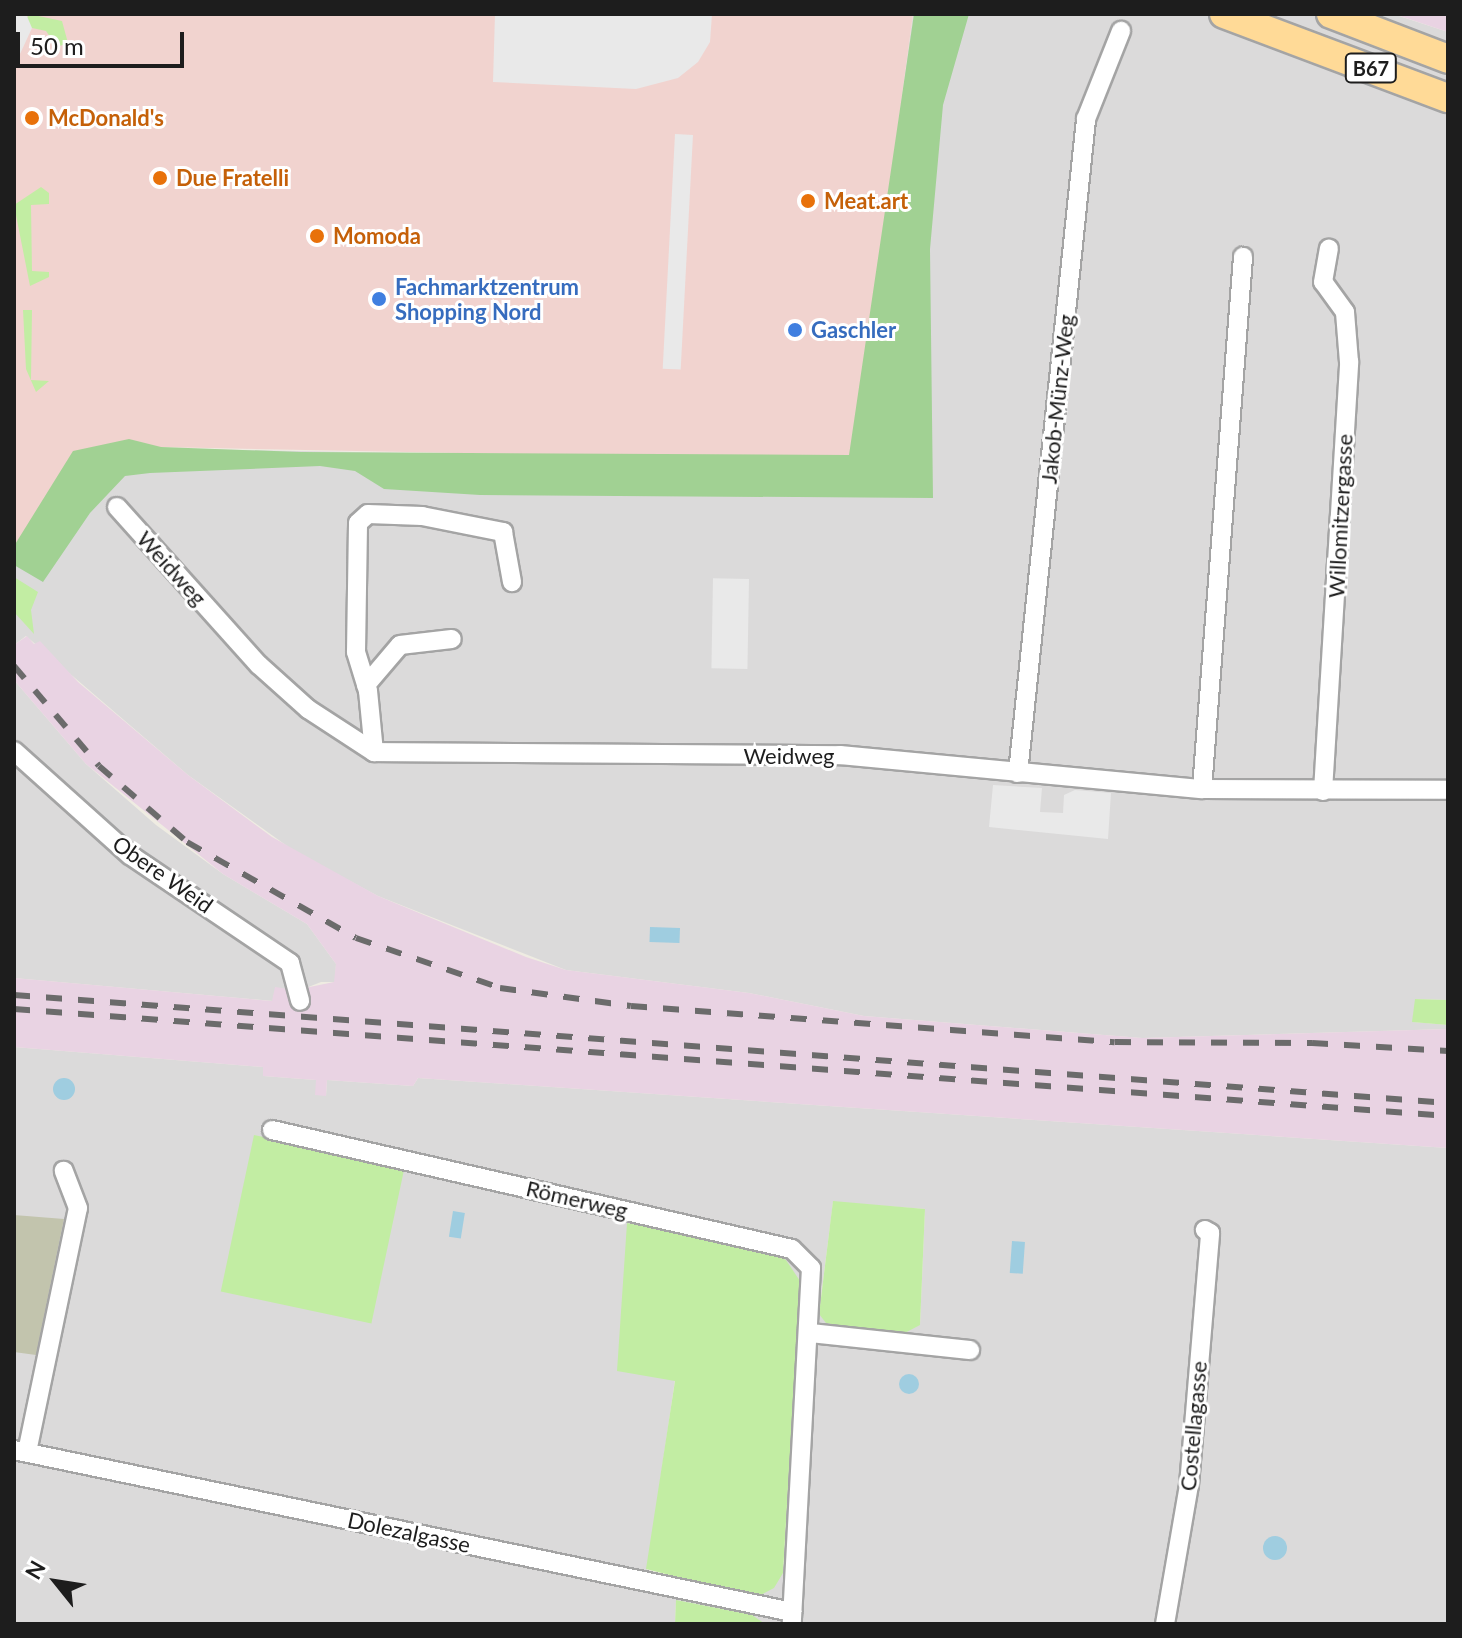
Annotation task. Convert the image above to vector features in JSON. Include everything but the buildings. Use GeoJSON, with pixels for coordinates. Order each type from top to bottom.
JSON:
{"type":"FeatureCollection","features":[{"type":"Feature","properties":{"kind":"main road","name":"B67"},"geometry":{"type":"LineString","coordinates":[[1224,14],[1448,98]]}},
{"type":"Feature","properties":{"kind":"main road","name":"B67"},"geometry":{"type":"LineString","coordinates":[[1331,14],[1448,59]]}},
{"type":"Feature","properties":{"kind":"street","name":"Jakob-Münz-Weg"},"geometry":{"type":"LineString","coordinates":[[1018,773],[1086,119],[1121,31]]}},
{"type":"Feature","properties":{"kind":"street","name":"Willomitzergasse"},"geometry":{"type":"LineString","coordinates":[[1323,791],[1349,362],[1345,312],[1323,282],[1329,249]]}},
{"type":"Feature","properties":{"kind":"street"},"geometry":{"type":"LineString","coordinates":[[1202,789],[1243,257]]}},
{"type":"Feature","properties":{"kind":"street","name":"Weidweg"},"geometry":{"type":"LineString","coordinates":[[117,507],[259,665],[308,709],[374,752],[840,755],[1202,789],[1448,790]]}},
{"type":"Feature","properties":{"kind":"street"},"geometry":{"type":"LineString","coordinates":[[374,752],[366,685],[356,652],[354,530],[363,517],[422,516],[503,532],[512,582]]}},
{"type":"Feature","properties":{"kind":"street"},"geometry":{"type":"LineString","coordinates":[[366,685],[400,645],[452,639]]}},
{"type":"Feature","properties":{"kind":"street","name":"Obere Weid"},"geometry":{"type":"LineString","coordinates":[[14,751],[130,855],[290,963],[300,1001]]}},
{"type":"Feature","properties":{"kind":"street","name":"Römerweg"},"geometry":{"type":"LineString","coordinates":[[272,1130],[792,1249],[811,1268],[810,1333],[792,1618]]}},
{"type":"Feature","properties":{"kind":"street","name":"Dolezalgasse"},"geometry":{"type":"LineString","coordinates":[[64,1171],[78,1208],[20,1451],[792,1618]]}},
{"type":"Feature","properties":{"kind":"street","name":"Costellagasse"},"geometry":{"type":"LineString","coordinates":[[1165,1624],[1189,1485],[1210,1233],[1205,1230]]}},
{"type":"Feature","properties":{"kind":"street"},"geometry":{"type":"LineString","coordinates":[[810,1333],[970,1350]]}},
{"type":"Feature","properties":{"kind":"shaded area"},"geometry":{"type":"Polygon","coordinates":[[[14,14],[913,14],[853,461],[161,447],[14,550],[14,14]]]}},
{"type":"Feature","properties":{"kind":"shaded area"},"geometry":{"type":"Polygon","coordinates":[[[14,14],[26,14],[32,28],[14,67],[14,14]]]}},
{"type":"Feature","properties":{"kind":"shaded area"},"geometry":{"type":"Polygon","coordinates":[[[495,14],[712,14],[710,42],[698,62],[678,78],[636,89],[493,82],[495,14]]]}},
{"type":"Feature","properties":{"kind":"shaded area"},"geometry":{"type":"Polygon","coordinates":[[[913,14],[1393,14],[1448,32],[1448,1000],[1416,999],[1413,1022],[1448,1025],[1448,1029],[1142,1038],[864,1016],[749,993],[566,970],[378,896],[294,851],[188,775],[26,636],[14,645],[14,550],[130,448],[853,461],[913,14]]]}},
{"type":"Feature","properties":{"kind":"shaded area"},"geometry":{"type":"Polygon","coordinates":[[[1394,14],[1448,14],[1448,32],[1394,14]]]}},
{"type":"Feature","properties":{"kind":"shaded area"},"geometry":{"type":"Polygon","coordinates":[[[675,134],[693,135],[681,370],[663,369],[675,134]]]}},
{"type":"Feature","properties":{"kind":"shaded area"},"geometry":{"type":"Polygon","coordinates":[[[713,578],[749,579],[747,669],[711,668],[713,578]]]}},
{"type":"Feature","properties":{"kind":"shaded area"},"geometry":{"type":"Polygon","coordinates":[[[27,636],[34,644],[40,641],[78,682],[188,775],[272,837],[378,896],[526,957],[566,970],[749,993],[864,1016],[1142,1038],[1448,1029],[1448,1148],[418,1078],[413,1086],[327,1080],[326,1096],[315,1095],[316,1080],[263,1076],[263,1067],[14,1047],[14,978],[272,1001],[275,987],[295,990],[334,982],[336,964],[307,924],[223,874],[86,764],[14,680],[14,645],[27,636]]]}},
{"type":"Feature","properties":{"kind":"shaded area"},"geometry":{"type":"Polygon","coordinates":[[[14,680],[86,764],[156,825],[223,874],[307,924],[336,964],[335,982],[321,982],[273,1001],[14,978],[14,680]]]}},
{"type":"Feature","properties":{"kind":"shaded area"},"geometry":{"type":"Polygon","coordinates":[[[993,785],[1042,788],[1040,812],[1063,813],[1064,795],[1075,790],[1111,793],[1108,839],[989,827],[993,785]]]}},
{"type":"Feature","properties":{"kind":"shaded area"},"geometry":{"type":"Polygon","coordinates":[[[14,1047],[263,1067],[264,1076],[316,1080],[326,1096],[327,1080],[413,1086],[418,1078],[1448,1148],[1448,1624],[765,1624],[676,1601],[675,1624],[14,1624],[14,1047]],[[833,1202],[819,1313],[920,1325],[925,1209],[833,1202]],[[800,1281],[675,1380],[647,1570],[757,1597],[783,1573],[800,1281]]]}},
{"type":"Feature","properties":{"kind":"shaded area"},"geometry":{"type":"Polygon","coordinates":[[[14,1215],[64,1219],[36,1355],[14,1352],[14,1215]]]}},
{"type":"Feature","properties":{"kind":"green space"},"geometry":{"type":"Polygon","coordinates":[[[29,14],[62,21],[68,43],[57,47],[46,31],[23,26],[29,14]]]}},
{"type":"Feature","properties":{"kind":"green space"},"geometry":{"type":"Polygon","coordinates":[[[914,14],[969,14],[943,105],[930,249],[933,498],[480,495],[384,489],[355,471],[320,466],[150,473],[125,476],[90,513],[43,582],[14,565],[14,546],[73,451],[129,439],[161,447],[301,452],[849,455],[914,14]]]}},
{"type":"Feature","properties":{"kind":"green space"},"geometry":{"type":"Polygon","coordinates":[[[41,187],[49,193],[49,204],[31,205],[32,271],[49,272],[49,277],[30,286],[14,205],[41,187]]]}},
{"type":"Feature","properties":{"kind":"green space"},"geometry":{"type":"Polygon","coordinates":[[[23,310],[32,310],[31,380],[49,381],[36,392],[26,369],[23,310]]]}},
{"type":"Feature","properties":{"kind":"green space"},"geometry":{"type":"Polygon","coordinates":[[[14,577],[38,592],[31,610],[34,634],[14,612],[14,577]]]}},
{"type":"Feature","properties":{"kind":"green space"},"geometry":{"type":"Polygon","coordinates":[[[1415,999],[1448,1000],[1448,1025],[1412,1022],[1415,999]]]}},
{"type":"Feature","properties":{"kind":"green space"},"geometry":{"type":"Polygon","coordinates":[[[254,1135],[405,1167],[371,1324],[221,1292],[254,1135]]]}},
{"type":"Feature","properties":{"kind":"green space"},"geometry":{"type":"Polygon","coordinates":[[[833,1201],[925,1209],[920,1325],[899,1336],[826,1323],[819,1314],[833,1201]]]}},
{"type":"Feature","properties":{"kind":"green space"},"geometry":{"type":"Polygon","coordinates":[[[627,1223],[764,1249],[786,1260],[800,1281],[783,1573],[774,1588],[757,1597],[646,1569],[675,1381],[617,1371],[627,1223]]]}},
{"type":"Feature","properties":{"kind":"green space"},"geometry":{"type":"Polygon","coordinates":[[[676,1600],[752,1615],[765,1624],[675,1624],[676,1600]]]}},
{"type":"Feature","properties":{"kind":"water"},"geometry":{"type":"Polygon","coordinates":[[[650,927],[680,928],[679,943],[649,942],[650,927]]]}},
{"type":"Feature","properties":{"kind":"water"},"geometry":{"type":"Polygon","coordinates":[[[64,1078],[72,1081],[75,1089],[72,1097],[64,1100],[56,1097],[53,1089],[56,1081],[64,1078]]]}},
{"type":"Feature","properties":{"kind":"water"},"geometry":{"type":"Polygon","coordinates":[[[453,1211],[465,1213],[461,1239],[449,1237],[453,1211]]]}},
{"type":"Feature","properties":{"kind":"water"},"geometry":{"type":"Polygon","coordinates":[[[1012,1241],[1025,1242],[1023,1274],[1010,1273],[1012,1241]]]}},
{"type":"Feature","properties":{"kind":"water"},"geometry":{"type":"Polygon","coordinates":[[[909,1374],[916,1377],[919,1384],[916,1391],[909,1394],[902,1391],[899,1384],[902,1377],[909,1374]]]}},
{"type":"Feature","properties":{"kind":"water"},"geometry":{"type":"Polygon","coordinates":[[[1275,1536],[1283,1540],[1287,1548],[1283,1556],[1275,1560],[1267,1556],[1263,1548],[1267,1540],[1275,1536]]]}},
{"type":"Feature","properties":{"kind":"railway"},"geometry":{"type":"LineString","coordinates":[[14,666],[99,766],[187,842],[356,938],[500,988],[631,1006],[1115,1042],[1312,1043],[1448,1051]]}},
{"type":"Feature","properties":{"kind":"railway"},"geometry":{"type":"LineString","coordinates":[[14,995],[1448,1103]]}},
{"type":"Feature","properties":{"kind":"railway"},"geometry":{"type":"LineString","coordinates":[[14,1009],[1448,1116]]}},
{"type":"Feature","properties":{"kind":"place","name":"McDonald's"},"geometry":{"type":"Point","coordinates":[32,118]}},
{"type":"Feature","properties":{"kind":"place","name":"Due Fratelli"},"geometry":{"type":"Point","coordinates":[160,178]}},
{"type":"Feature","properties":{"kind":"place","name":"Meat.art"},"geometry":{"type":"Point","coordinates":[808,201]}},
{"type":"Feature","properties":{"kind":"place","name":"Momoda"},"geometry":{"type":"Point","coordinates":[317,236]}},
{"type":"Feature","properties":{"kind":"place","name":"Fachmarktzentrum Shopping Nord"},"geometry":{"type":"Point","coordinates":[379,299]}},
{"type":"Feature","properties":{"kind":"place","name":"Gaschler"},"geometry":{"type":"Point","coordinates":[795,330]}}]}
